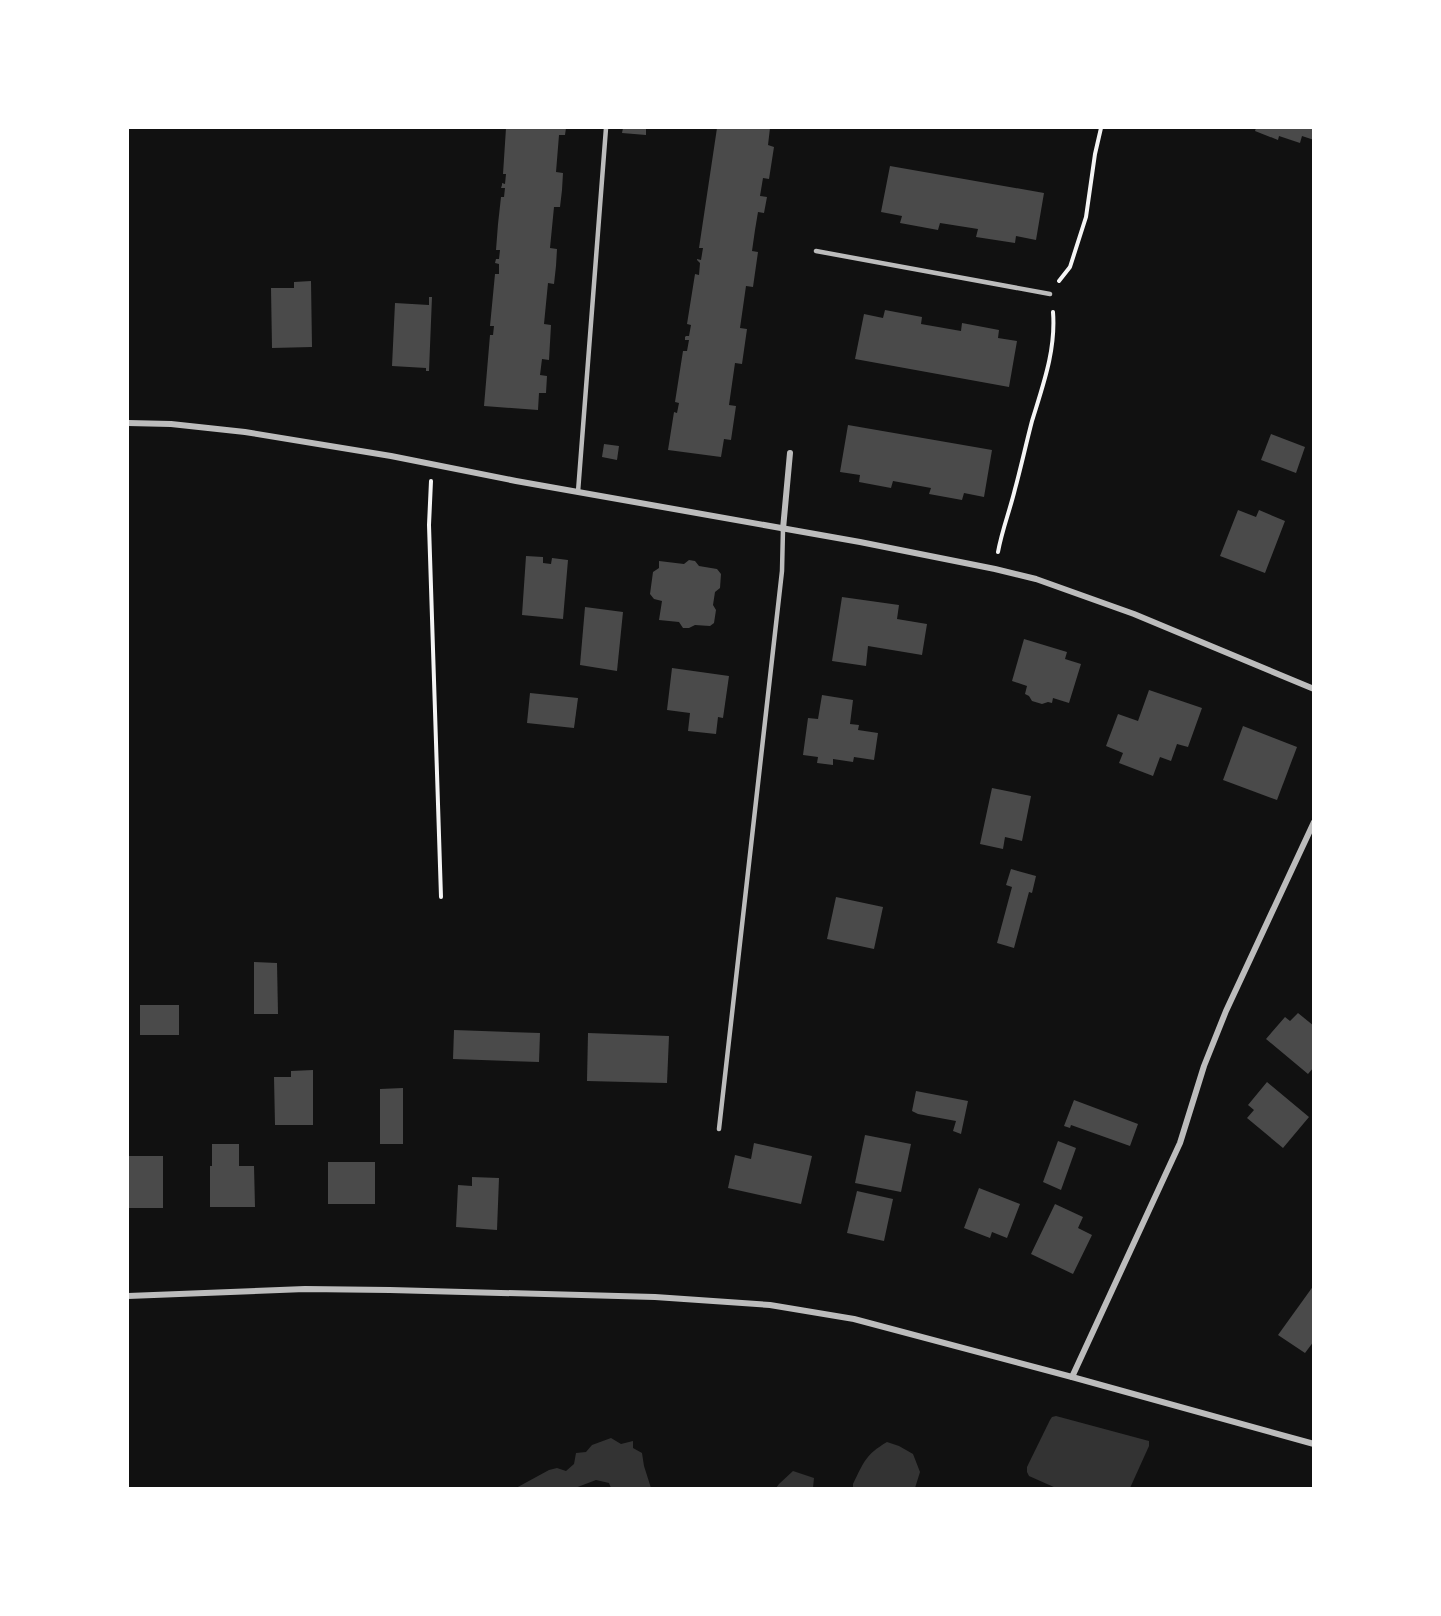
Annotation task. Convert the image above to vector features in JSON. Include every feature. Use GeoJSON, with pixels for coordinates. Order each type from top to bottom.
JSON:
{"type":"FeatureCollection","features":[{"type":"Feature","properties":{"kind":"street"},"geometry":{"type":"LineString","coordinates":[[128,423],[171,424],[318,443],[995,569],[1036,579],[1134,614],[1314,689]]}},
{"type":"Feature","properties":{"kind":"street"},"geometry":{"type":"LineString","coordinates":[[783,529],[790,453]]}},
{"type":"Feature","properties":{"kind":"street"},"geometry":{"type":"LineString","coordinates":[[1072,1377],[1180,1143],[1204,1066],[1226,1011],[1314,822]]}},
{"type":"Feature","properties":{"kind":"street"},"geometry":{"type":"LineString","coordinates":[[128,1296],[305,1289],[390,1290],[655,1297],[770,1305],[854,1319],[1314,1444]]}},
{"type":"Feature","properties":{"kind":"lane"},"geometry":{"type":"LineString","coordinates":[[578,492],[606,128]]}},
{"type":"Feature","properties":{"kind":"lane"},"geometry":{"type":"LineString","coordinates":[[816,251],[1050,294]]}},
{"type":"Feature","properties":{"kind":"lane"},"geometry":{"type":"LineString","coordinates":[[718,1129],[782,571],[783,529]]}},
{"type":"Feature","properties":{"kind":"path"},"geometry":{"type":"LineString","coordinates":[[995,569],[1001,536],[1049,364],[1054,328],[1050,294],[1070,267],[1086,217],[1101,128]]}},
{"type":"Feature","properties":{"kind":"path"},"geometry":{"type":"LineString","coordinates":[[432,463],[429,525],[441,897]]}},
{"type":"Feature","properties":{"kind":"shaded area"},"geometry":{"type":"Polygon","coordinates":[[[1056,1416],[1149,1441],[1149,1446],[1130,1488],[1056,1488],[1029,1476],[1027,1467],[1050,1420],[1056,1416]]]}},
{"type":"Feature","properties":{"kind":"shaded area"},"geometry":{"type":"Polygon","coordinates":[[[611,1438],[621,1444],[633,1441],[633,1448],[642,1453],[651,1488],[611,1488],[609,1483],[596,1480],[575,1488],[516,1488],[549,1470],[557,1468],[566,1471],[574,1464],[576,1453],[586,1452],[592,1445],[611,1438]]]}},
{"type":"Feature","properties":{"kind":"shaded area"},"geometry":{"type":"Polygon","coordinates":[[[887,1442],[913,1454],[920,1472],[915,1488],[853,1488],[866,1460],[887,1442]]]}},
{"type":"Feature","properties":{"kind":"shaded area"},"geometry":{"type":"Polygon","coordinates":[[[793,1471],[814,1478],[813,1488],[776,1488],[793,1471]]]}},
{"type":"Feature","properties":{"kind":"building"},"geometry":{"type":"Polygon","coordinates":[[[506,128],[566,128],[565,135],[559,135],[556,172],[563,173],[562,190],[560,207],[554,207],[550,248],[557,249],[556,266],[554,284],[548,283],[544,324],[551,325],[549,360],[542,359],[540,375],[547,376],[546,393],[539,393],[538,410],[484,406],[490,335],[493,335],[494,326],[490,326],[495,274],[499,274],[499,264],[495,263],[496,259],[499,259],[500,250],[496,250],[501,197],[504,197],[505,188],[501,188],[502,183],[505,184],[506,174],[503,174],[506,128]]]}},
{"type":"Feature","properties":{"kind":"building"},"geometry":{"type":"Polygon","coordinates":[[[623,128],[646,128],[646,135],[622,133],[623,128]]]}},
{"type":"Feature","properties":{"kind":"building"},"geometry":{"type":"Polygon","coordinates":[[[717,128],[770,128],[768,145],[774,147],[769,179],[763,178],[760,196],[767,197],[764,213],[758,212],[755,230],[752,251],[758,252],[753,287],[746,286],[740,328],[747,329],[742,364],[735,363],[729,405],[736,406],[731,440],[724,439],[721,457],[668,450],[674,412],[677,413],[679,403],[675,402],[683,351],[687,351],[689,340],[685,340],[685,337],[689,336],[691,325],[687,324],[695,274],[699,275],[700,263],[697,259],[701,260],[703,248],[699,248],[717,128]]]}},
{"type":"Feature","properties":{"kind":"building"},"geometry":{"type":"Polygon","coordinates":[[[1256,128],[1314,128],[1314,140],[1302,136],[1300,143],[1279,136],[1278,140],[1255,131],[1256,128]]]}},
{"type":"Feature","properties":{"kind":"building"},"geometry":{"type":"Polygon","coordinates":[[[890,166],[1044,193],[1036,240],[1016,236],[1015,243],[976,237],[978,229],[940,223],[938,230],[900,223],[902,216],[881,212],[890,166]]]}},
{"type":"Feature","properties":{"kind":"building"},"geometry":{"type":"Polygon","coordinates":[[[311,281],[312,347],[272,348],[271,288],[294,288],[294,282],[311,281]]]}},
{"type":"Feature","properties":{"kind":"building"},"geometry":{"type":"Polygon","coordinates":[[[429,297],[432,297],[429,371],[426,371],[426,368],[392,366],[395,303],[429,305],[429,297]]]}},
{"type":"Feature","properties":{"kind":"building"},"geometry":{"type":"Polygon","coordinates":[[[885,310],[922,317],[921,324],[961,331],[962,323],[999,330],[998,338],[1017,341],[1009,387],[855,359],[864,314],[883,318],[885,310]]]}},
{"type":"Feature","properties":{"kind":"building"},"geometry":{"type":"Polygon","coordinates":[[[848,425],[992,450],[984,497],[964,493],[962,500],[929,494],[931,488],[893,481],[891,488],[859,482],[860,475],[840,472],[848,425]]]}},
{"type":"Feature","properties":{"kind":"building"},"geometry":{"type":"Polygon","coordinates":[[[1271,434],[1305,447],[1296,473],[1261,460],[1271,434]]]}},
{"type":"Feature","properties":{"kind":"building"},"geometry":{"type":"Polygon","coordinates":[[[604,444],[619,446],[617,460],[602,457],[604,444]]]}},
{"type":"Feature","properties":{"kind":"building"},"geometry":{"type":"Polygon","coordinates":[[[1238,510],[1256,517],[1259,510],[1285,521],[1265,573],[1220,556],[1238,510]]]}},
{"type":"Feature","properties":{"kind":"building"},"geometry":{"type":"Polygon","coordinates":[[[526,556],[543,557],[543,563],[551,564],[552,558],[568,560],[563,619],[522,615],[526,556]]]}},
{"type":"Feature","properties":{"kind":"building"},"geometry":{"type":"Polygon","coordinates":[[[689,560],[695,561],[699,566],[717,569],[721,574],[720,588],[715,592],[713,605],[716,610],[714,623],[710,626],[695,625],[683,628],[679,622],[659,620],[662,601],[654,599],[650,594],[653,572],[659,568],[659,561],[684,564],[689,560]]]}},
{"type":"Feature","properties":{"kind":"building"},"geometry":{"type":"Polygon","coordinates":[[[842,597],[899,605],[897,619],[927,624],[922,655],[868,646],[866,666],[832,661],[842,597]]]}},
{"type":"Feature","properties":{"kind":"building"},"geometry":{"type":"Polygon","coordinates":[[[585,607],[623,612],[617,671],[580,665],[585,607]]]}},
{"type":"Feature","properties":{"kind":"building"},"geometry":{"type":"Polygon","coordinates":[[[1024,639],[1067,652],[1065,659],[1081,664],[1069,703],[1053,698],[1052,703],[1042,704],[1032,701],[1025,694],[1027,686],[1012,681],[1024,639]]]}},
{"type":"Feature","properties":{"kind":"building"},"geometry":{"type":"Polygon","coordinates":[[[672,668],[729,676],[723,718],[718,717],[716,734],[688,731],[690,713],[667,710],[672,668]]]}},
{"type":"Feature","properties":{"kind":"building"},"geometry":{"type":"Polygon","coordinates":[[[1149,690],[1202,708],[1188,747],[1177,744],[1171,761],[1160,757],[1153,776],[1119,763],[1123,753],[1106,746],[1118,714],[1138,721],[1149,690]]]}},
{"type":"Feature","properties":{"kind":"building"},"geometry":{"type":"Polygon","coordinates":[[[530,693],[578,698],[574,728],[527,723],[530,693]]]}},
{"type":"Feature","properties":{"kind":"building"},"geometry":{"type":"Polygon","coordinates":[[[822,695],[853,700],[850,724],[859,725],[858,730],[878,733],[874,760],[854,757],[853,762],[833,759],[833,765],[817,763],[818,757],[803,755],[808,718],[818,719],[822,695]]]}},
{"type":"Feature","properties":{"kind":"building"},"geometry":{"type":"Polygon","coordinates":[[[1243,726],[1297,747],[1277,800],[1223,780],[1243,726]]]}},
{"type":"Feature","properties":{"kind":"building"},"geometry":{"type":"Polygon","coordinates":[[[992,788],[1031,796],[1022,841],[1005,837],[1003,849],[980,844],[992,788]]]}},
{"type":"Feature","properties":{"kind":"building"},"geometry":{"type":"Polygon","coordinates":[[[1011,869],[1036,876],[1032,893],[1029,892],[1014,948],[997,943],[1012,887],[1006,885],[1011,869]]]}},
{"type":"Feature","properties":{"kind":"building"},"geometry":{"type":"Polygon","coordinates":[[[836,897],[883,907],[874,949],[827,939],[836,897]]]}},
{"type":"Feature","properties":{"kind":"building"},"geometry":{"type":"Polygon","coordinates":[[[254,962],[277,963],[278,1014],[254,1014],[254,962]]]}},
{"type":"Feature","properties":{"kind":"building"},"geometry":{"type":"Polygon","coordinates":[[[140,1005],[179,1005],[179,1035],[140,1035],[140,1005]]]}},
{"type":"Feature","properties":{"kind":"building"},"geometry":{"type":"Polygon","coordinates":[[[1298,1013],[1314,1026],[1314,1067],[1308,1074],[1266,1039],[1285,1017],[1290,1021],[1298,1013]]]}},
{"type":"Feature","properties":{"kind":"building"},"geometry":{"type":"Polygon","coordinates":[[[454,1030],[540,1033],[539,1062],[453,1059],[454,1030]]]}},
{"type":"Feature","properties":{"kind":"building"},"geometry":{"type":"Polygon","coordinates":[[[588,1033],[669,1036],[667,1083],[587,1081],[588,1033]]]}},
{"type":"Feature","properties":{"kind":"building"},"geometry":{"type":"Polygon","coordinates":[[[313,1070],[313,1125],[275,1125],[274,1077],[291,1077],[291,1071],[313,1070]]]}},
{"type":"Feature","properties":{"kind":"building"},"geometry":{"type":"Polygon","coordinates":[[[1267,1082],[1309,1117],[1283,1148],[1247,1118],[1254,1110],[1248,1105],[1267,1082]]]}},
{"type":"Feature","properties":{"kind":"building"},"geometry":{"type":"Polygon","coordinates":[[[403,1088],[403,1144],[380,1144],[380,1089],[403,1088]]]}},
{"type":"Feature","properties":{"kind":"building"},"geometry":{"type":"Polygon","coordinates":[[[916,1091],[968,1101],[961,1134],[953,1131],[956,1121],[912,1111],[916,1091]]]}},
{"type":"Feature","properties":{"kind":"building"},"geometry":{"type":"Polygon","coordinates":[[[1074,1100],[1138,1124],[1130,1146],[1071,1125],[1070,1128],[1064,1126],[1074,1100]]]}},
{"type":"Feature","properties":{"kind":"building"},"geometry":{"type":"Polygon","coordinates":[[[865,1135],[911,1144],[901,1192],[855,1183],[865,1135]]]}},
{"type":"Feature","properties":{"kind":"building"},"geometry":{"type":"Polygon","coordinates":[[[1058,1141],[1076,1148],[1061,1190],[1043,1182],[1058,1141]]]}},
{"type":"Feature","properties":{"kind":"building"},"geometry":{"type":"Polygon","coordinates":[[[754,1143],[812,1156],[801,1204],[728,1188],[735,1155],[751,1159],[754,1143]]]}},
{"type":"Feature","properties":{"kind":"building"},"geometry":{"type":"Polygon","coordinates":[[[212,1144],[239,1144],[239,1166],[254,1166],[255,1207],[210,1207],[212,1144]]]}},
{"type":"Feature","properties":{"kind":"building"},"geometry":{"type":"Polygon","coordinates":[[[128,1156],[163,1156],[163,1208],[128,1208],[128,1156]]]}},
{"type":"Feature","properties":{"kind":"building"},"geometry":{"type":"Polygon","coordinates":[[[328,1162],[375,1162],[375,1204],[328,1204],[328,1162]]]}},
{"type":"Feature","properties":{"kind":"building"},"geometry":{"type":"Polygon","coordinates":[[[472,1177],[499,1178],[497,1230],[456,1227],[458,1185],[472,1186],[472,1177]]]}},
{"type":"Feature","properties":{"kind":"building"},"geometry":{"type":"Polygon","coordinates":[[[979,1188],[1020,1204],[1007,1238],[992,1232],[990,1238],[964,1228],[979,1188]]]}},
{"type":"Feature","properties":{"kind":"building"},"geometry":{"type":"Polygon","coordinates":[[[857,1191],[893,1199],[884,1241],[847,1233],[857,1191]]]}},
{"type":"Feature","properties":{"kind":"building"},"geometry":{"type":"Polygon","coordinates":[[[1055,1204],[1083,1217],[1078,1228],[1092,1235],[1073,1274],[1031,1254],[1055,1204]]]}},
{"type":"Feature","properties":{"kind":"building"},"geometry":{"type":"Polygon","coordinates":[[[1314,1285],[1314,1341],[1305,1353],[1278,1335],[1314,1285]]]}}]}
